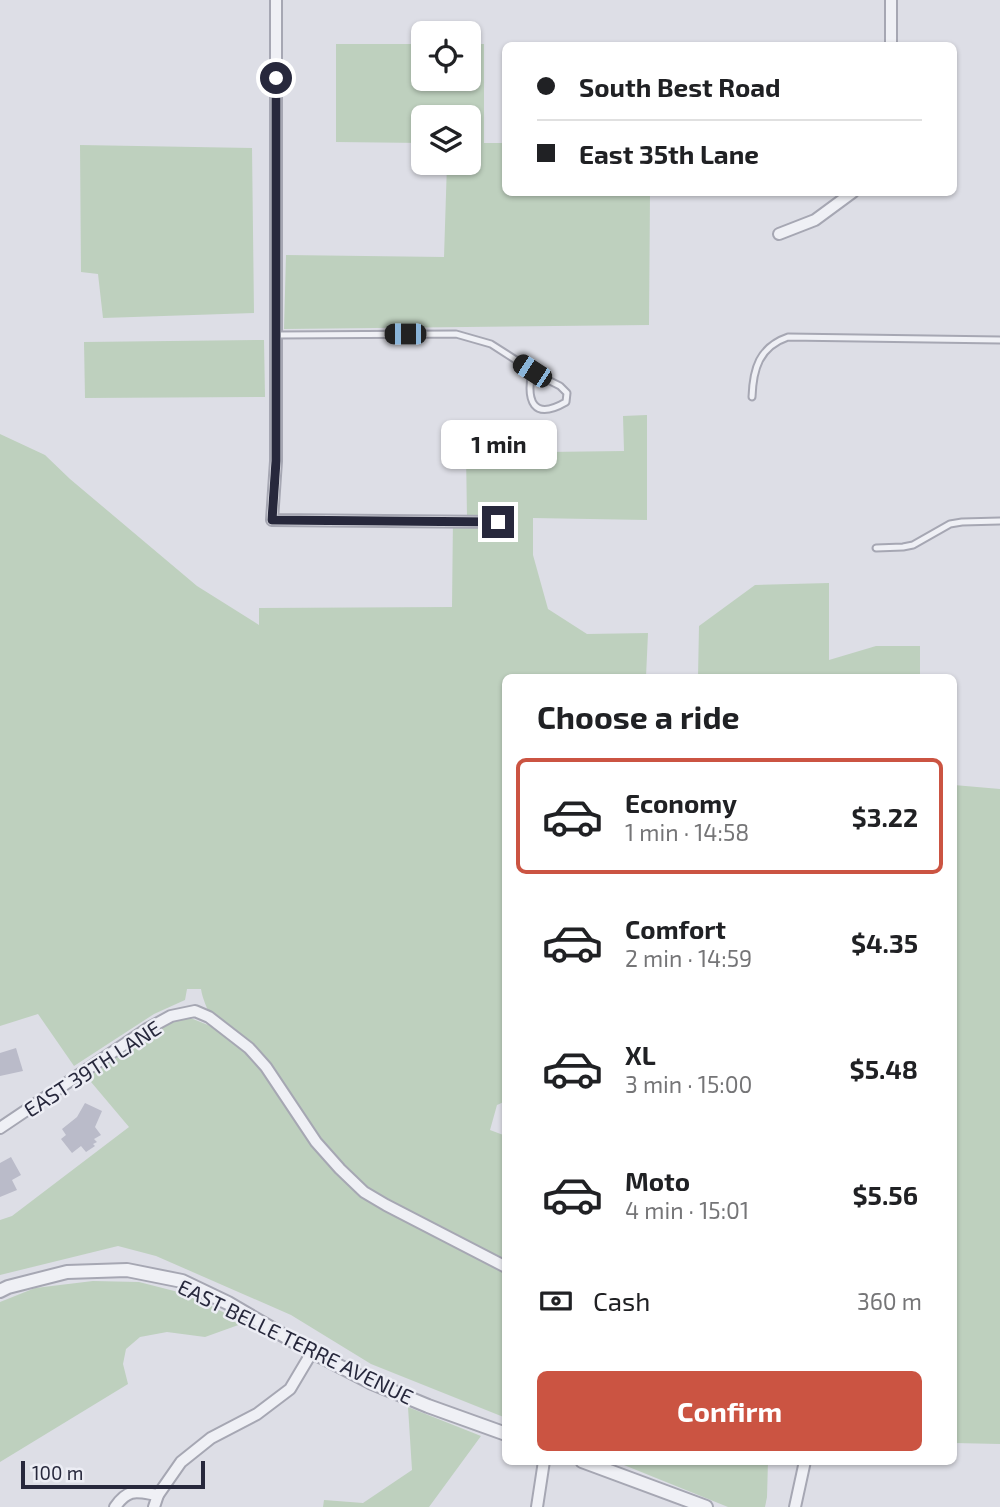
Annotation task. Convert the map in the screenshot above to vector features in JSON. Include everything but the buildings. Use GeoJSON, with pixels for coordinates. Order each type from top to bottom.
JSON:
{"type":"FeatureCollection","features":[{"type":"Feature","properties":{"kind":"street"},"geometry":{"type":"LineString","coordinates":[[276,0],[276,461],[272,520],[498,522]]}},
{"type":"Feature","properties":{"kind":"street"},"geometry":{"type":"LineString","coordinates":[[891,0],[891,42]]}},
{"type":"Feature","properties":{"kind":"street"},"geometry":{"type":"LineString","coordinates":[[779,234],[815,220],[848,196]]}},
{"type":"Feature","properties":{"kind":"street","name":"EAST 39TH LANE"},"geometry":{"type":"LineString","coordinates":[[0,1128],[147,1029],[171,1016],[195,1011],[209,1017],[249,1048],[267,1067],[316,1142],[364,1192],[502,1265]]}},
{"type":"Feature","properties":{"kind":"street","name":"EAST BELLE TERRE AVENUE"},"geometry":{"type":"LineString","coordinates":[[0,1291],[67,1272],[127,1270],[182,1281],[228,1303],[370,1382],[502,1433]]}},
{"type":"Feature","properties":{"kind":"street"},"geometry":{"type":"LineString","coordinates":[[154,1507],[158,1495],[181,1462],[211,1438],[257,1414],[290,1389],[312,1352]]}},
{"type":"Feature","properties":{"kind":"street"},"geometry":{"type":"LineString","coordinates":[[537,1507],[543,1465]]}},
{"type":"Feature","properties":{"kind":"street"},"geometry":{"type":"LineString","coordinates":[[593,1465],[706,1507]]}},
{"type":"Feature","properties":{"kind":"street"},"geometry":{"type":"LineString","coordinates":[[794,1507],[804,1465]]}},
{"type":"Feature","properties":{"kind":"street"},"geometry":{"type":"LineString","coordinates":[[115,1507],[122,1497],[135,1492],[158,1495]]}},
{"type":"Feature","properties":{"kind":"lane"},"geometry":{"type":"LineString","coordinates":[[276,335],[456,334],[491,344],[559,386],[567,393],[566,402],[546,411],[531,403],[529,385],[532,371]]}},
{"type":"Feature","properties":{"kind":"lane"},"geometry":{"type":"LineString","coordinates":[[752,397],[752,378],[760,359],[774,343],[788,337],[1000,340]]}},
{"type":"Feature","properties":{"kind":"lane"},"geometry":{"type":"LineString","coordinates":[[876,548],[913,545],[950,524],[1000,521]]}},
{"type":"Feature","properties":{"kind":"green space"},"geometry":{"type":"Polygon","coordinates":[[[336,44],[411,44],[411,91],[481,91],[481,44],[484,44],[484,143],[502,143],[502,196],[650,196],[649,325],[284,329],[286,255],[444,257],[447,175],[481,175],[481,105],[411,105],[411,143],[336,142],[336,44]]]}},
{"type":"Feature","properties":{"kind":"green space"},"geometry":{"type":"Polygon","coordinates":[[[80,145],[252,148],[254,313],[103,318],[98,274],[81,272],[80,145]]]}},
{"type":"Feature","properties":{"kind":"green space"},"geometry":{"type":"Polygon","coordinates":[[[264,340],[265,397],[85,398],[84,342],[264,340]]]}},
{"type":"Feature","properties":{"kind":"green space"},"geometry":{"type":"Polygon","coordinates":[[[647,415],[647,520],[533,518],[533,555],[548,609],[587,634],[648,633],[646,674],[502,674],[502,1103],[497,1105],[490,1130],[502,1134],[502,1416],[371,1364],[291,1315],[156,1256],[118,1246],[0,1275],[0,1220],[12,1216],[129,1127],[86,1076],[170,1021],[188,1017],[213,1027],[201,989],[187,989],[185,1000],[154,1014],[74,1066],[38,1014],[0,1026],[0,434],[45,455],[197,586],[259,625],[259,608],[452,607],[453,517],[467,516],[466,453],[624,451],[623,416],[647,415]]]}},
{"type":"Feature","properties":{"kind":"green space"},"geometry":{"type":"Polygon","coordinates":[[[829,583],[829,660],[876,646],[920,646],[920,674],[698,674],[699,626],[755,585],[829,583]]]}},
{"type":"Feature","properties":{"kind":"green space"},"geometry":{"type":"Polygon","coordinates":[[[957,785],[1000,789],[1000,1444],[957,1443],[957,785]]]}},
{"type":"Feature","properties":{"kind":"green space"},"geometry":{"type":"Polygon","coordinates":[[[93,1281],[139,1282],[190,1295],[244,1323],[205,1337],[167,1332],[140,1337],[126,1349],[123,1364],[128,1384],[0,1462],[0,1302],[35,1288],[93,1281]]]}},
{"type":"Feature","properties":{"kind":"green space"},"geometry":{"type":"Polygon","coordinates":[[[408,1407],[481,1436],[429,1507],[323,1507],[324,1500],[363,1503],[412,1470],[408,1407]]]}},
{"type":"Feature","properties":{"kind":"green space"},"geometry":{"type":"Polygon","coordinates":[[[624,1465],[768,1465],[765,1507],[728,1507],[624,1465]]]}},
{"type":"Feature","properties":{"kind":"route"},"geometry":{"type":"LineString","coordinates":[[276,78],[276,461],[272,520],[498,522]]}}]}
